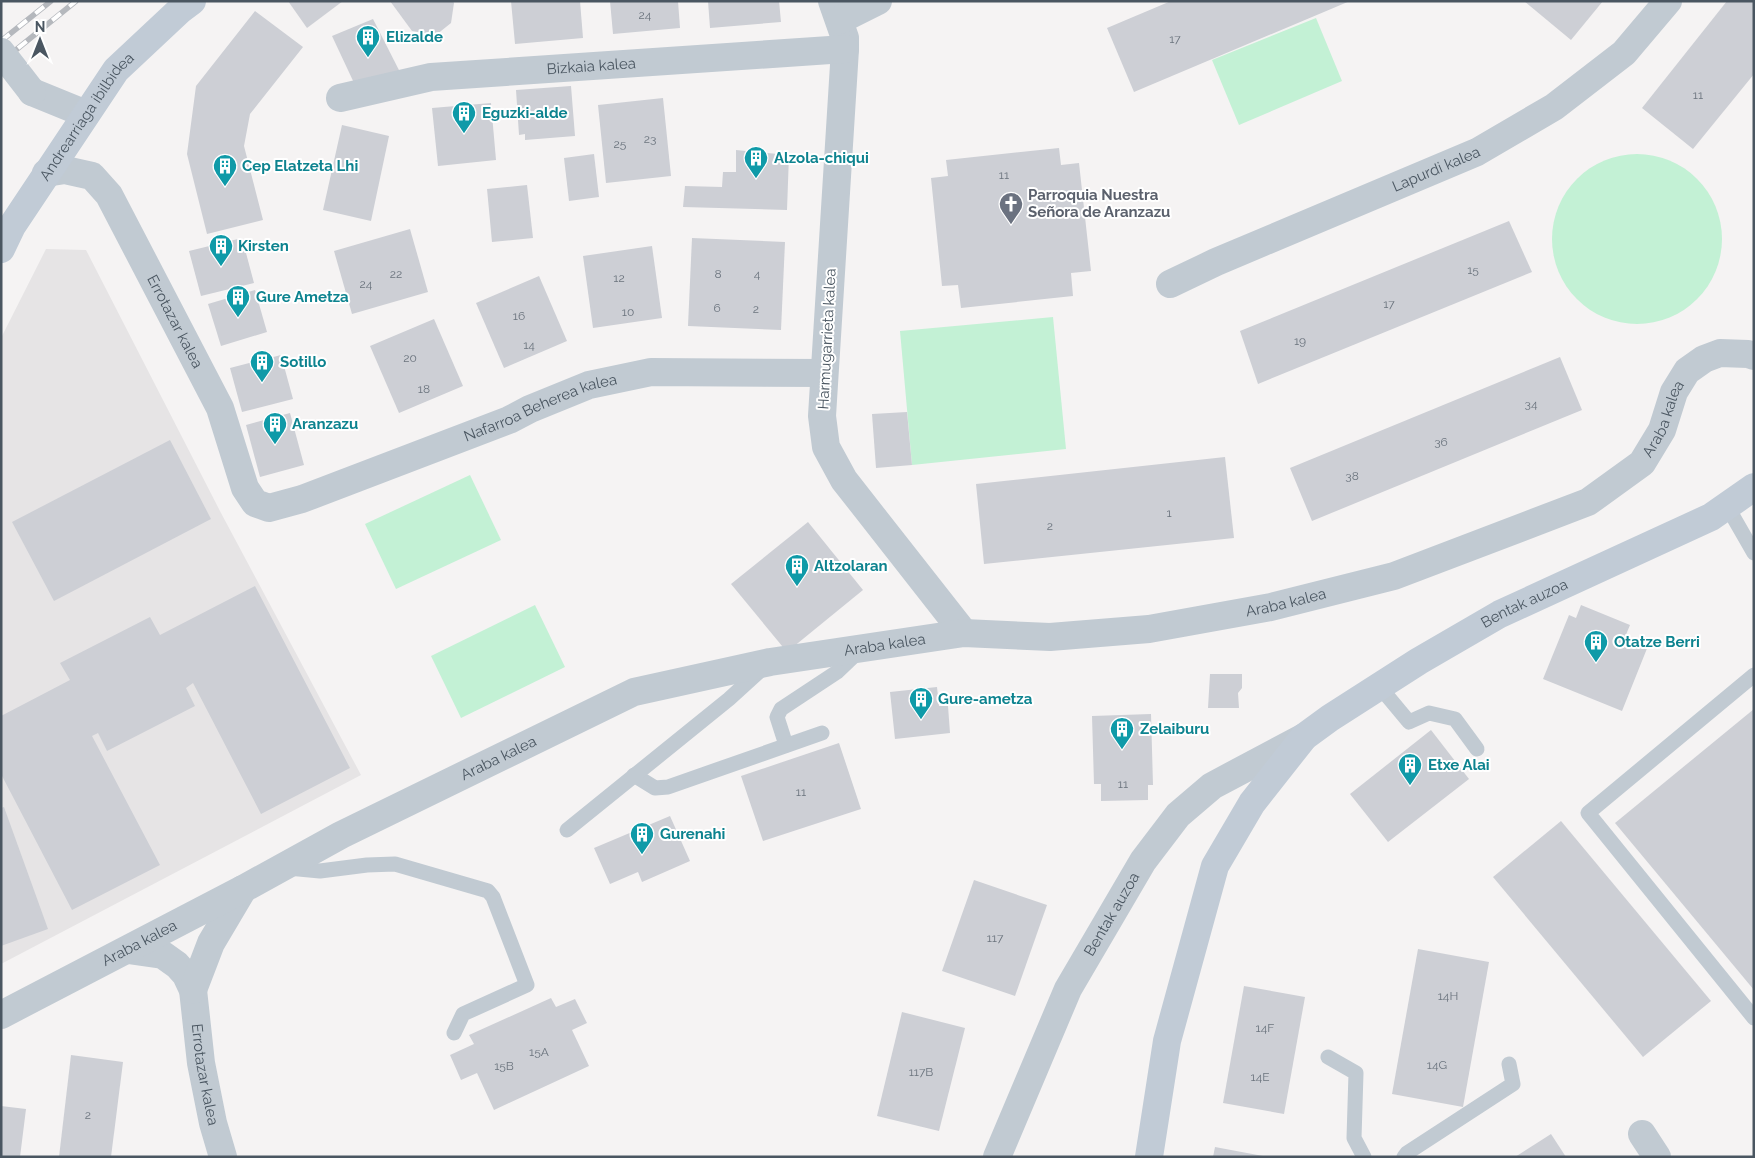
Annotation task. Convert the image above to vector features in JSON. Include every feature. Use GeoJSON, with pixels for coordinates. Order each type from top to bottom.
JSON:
{"type":"FeatureCollection","features":[{"type":"Feature","properties":{"kind":"street","name":"Andrearriaga ibilbidea"},"geometry":{"type":"LineString","coordinates":[[1,249],[12,226],[116,70],[192,1]]}},
{"type":"Feature","properties":{"kind":"street"},"geometry":{"type":"LineString","coordinates":[[836,11],[878,1]]}},
{"type":"Feature","properties":{"kind":"street","name":"Lapurdi kalea"},"geometry":{"type":"LineString","coordinates":[[1170,284],[1216,262],[1477,152],[1554,106],[1624,53],[1668,1]]}},
{"type":"Feature","properties":{"kind":"street","name":"Harmugarrieta kalea"},"geometry":{"type":"LineString","coordinates":[[836,11],[845,38],[845,49],[824,373],[822,416],[826,447],[844,480],[964,633]]}},
{"type":"Feature","properties":{"kind":"street","name":"Bizkaia kalea"},"geometry":{"type":"LineString","coordinates":[[340,98],[431,78],[845,49]]}},
{"type":"Feature","properties":{"kind":"street"},"geometry":{"type":"LineString","coordinates":[[1,52],[32,92],[86,114]]}},
{"type":"Feature","properties":{"kind":"street","name":"Errotazar kalea"},"geometry":{"type":"LineString","coordinates":[[46,174],[65,170],[92,176],[109,195],[220,408],[245,488],[256,503],[269,508]]}},
{"type":"Feature","properties":{"kind":"street","name":"Araba kalea"},"geometry":{"type":"LineString","coordinates":[[1,1016],[243,889],[341,835],[634,692],[770,662],[964,633],[1050,636],[1149,629],[1271,607],[1394,576],[1588,502],[1642,463],[1662,430],[1674,392],[1687,371],[1704,360],[1720,353],[1754,356]]}},
{"type":"Feature","properties":{"kind":"street","name":"Nafarroa Beherea kalea"},"geometry":{"type":"LineString","coordinates":[[269,508],[302,499],[509,420],[530,409],[589,385],[651,372],[824,373]]}},
{"type":"Feature","properties":{"kind":"street","name":"Bentak auzoa"},"geometry":{"type":"LineString","coordinates":[[997,1157],[1068,989],[1143,861],[1178,815],[1212,786],[1304,738],[1330,718],[1379,686],[1500,614],[1711,518],[1754,488]]}},
{"type":"Feature","properties":{"kind":"street","name":"Bentak auzoa"},"geometry":{"type":"LineString","coordinates":[[1149,1157],[1167,1041],[1216,866],[1252,803],[1304,738]]}},
{"type":"Feature","properties":{"kind":"street","name":"Errotazar kalea"},"geometry":{"type":"LineString","coordinates":[[193,990],[211,943],[243,889]]}},
{"type":"Feature","properties":{"kind":"street","name":"Errotazar kalea"},"geometry":{"type":"LineString","coordinates":[[128,950],[163,955],[177,965],[186,975],[193,990],[201,1063],[213,1123],[223,1157]]}},
{"type":"Feature","properties":{"kind":"street"},"geometry":{"type":"LineString","coordinates":[[1642,1134],[1656,1157]]}},
{"type":"Feature","properties":{"kind":"lane"},"geometry":{"type":"LineString","coordinates":[[1726,506],[1754,553]]}},
{"type":"Feature","properties":{"kind":"lane"},"geometry":{"type":"LineString","coordinates":[[786,745],[777,717],[781,709],[837,672],[861,648]]}},
{"type":"Feature","properties":{"kind":"lane"},"geometry":{"type":"LineString","coordinates":[[567,830],[729,698],[770,662]]}},
{"type":"Feature","properties":{"kind":"lane"},"geometry":{"type":"LineString","coordinates":[[1754,675],[1588,813],[1754,1018]]}},
{"type":"Feature","properties":{"kind":"lane"},"geometry":{"type":"LineString","coordinates":[[1379,686],[1408,722],[1429,713],[1455,719],[1477,749]]}},
{"type":"Feature","properties":{"kind":"lane"},"geometry":{"type":"LineString","coordinates":[[634,775],[655,788],[668,787],[822,732]]}},
{"type":"Feature","properties":{"kind":"lane"},"geometry":{"type":"LineString","coordinates":[[281,868],[320,871],[367,865],[395,864],[488,890],[493,897],[527,985],[462,1014],[454,1033]]}},
{"type":"Feature","properties":{"kind":"lane"},"geometry":{"type":"LineString","coordinates":[[1328,1057],[1356,1073],[1354,1138],[1364,1157]]}},
{"type":"Feature","properties":{"kind":"lane"},"geometry":{"type":"LineString","coordinates":[[1404,1157],[1407,1153],[1513,1084],[1510,1064]]}},
{"type":"Feature","properties":{"kind":"shaded area"},"geometry":{"type":"Polygon","coordinates":[[[46,249],[86,250],[221,513],[361,775],[1,964],[1,338],[46,249]]]}},
{"type":"Feature","properties":{"kind":"green space"},"geometry":{"type":"Polygon","coordinates":[[[1316,18],[1342,81],[1239,125],[1212,60],[1316,18]]]}},
{"type":"Feature","properties":{"kind":"green space"},"geometry":{"type":"Polygon","coordinates":[[[1637,154],[1662,158],[1677,164],[1691,173],[1703,185],[1712,199],[1718,214],[1722,239],[1718,264],[1712,279],[1703,293],[1691,305],[1677,314],[1662,320],[1637,324],[1612,320],[1597,314],[1583,305],[1571,293],[1562,279],[1556,264],[1552,239],[1556,214],[1562,199],[1571,185],[1583,173],[1597,164],[1612,158],[1637,154]]]}},
{"type":"Feature","properties":{"kind":"green space"},"geometry":{"type":"Polygon","coordinates":[[[1053,317],[1066,449],[912,465],[900,331],[1053,317]]]}},
{"type":"Feature","properties":{"kind":"green space"},"geometry":{"type":"Polygon","coordinates":[[[470,475],[501,540],[396,589],[365,524],[470,475]]]}},
{"type":"Feature","properties":{"kind":"green space"},"geometry":{"type":"Polygon","coordinates":[[[535,605],[565,667],[461,718],[431,656],[535,605]]]}},
{"type":"Feature","properties":{"kind":"building"},"geometry":{"type":"Polygon","coordinates":[[[288,1],[343,1],[307,28],[288,1]]]}},
{"type":"Feature","properties":{"kind":"building"},"geometry":{"type":"Polygon","coordinates":[[[390,1],[453,1],[451,23],[436,35],[412,31],[390,1]]]}},
{"type":"Feature","properties":{"kind":"building"},"geometry":{"type":"Polygon","coordinates":[[[511,1],[580,1],[583,38],[515,44],[511,1]]]}},
{"type":"Feature","properties":{"kind":"building"},"geometry":{"type":"Polygon","coordinates":[[[610,1],[678,1],[680,28],[613,34],[610,1]]]}},
{"type":"Feature","properties":{"kind":"building"},"geometry":{"type":"Polygon","coordinates":[[[708,1],[779,1],[781,22],[710,28],[708,1]]]}},
{"type":"Feature","properties":{"kind":"building"},"geometry":{"type":"Polygon","coordinates":[[[1171,1],[1350,1],[1134,92],[1107,28],[1171,1]]]}},
{"type":"Feature","properties":{"kind":"building"},"geometry":{"type":"Polygon","coordinates":[[[1524,1],[1603,1],[1571,40],[1524,1]]]}},
{"type":"Feature","properties":{"kind":"building"},"geometry":{"type":"Polygon","coordinates":[[[1727,1],[1754,1],[1754,74],[1693,149],[1642,108],[1727,1]]]}},
{"type":"Feature","properties":{"kind":"building"},"geometry":{"type":"Polygon","coordinates":[[[255,11],[303,47],[250,114],[244,146],[263,220],[207,234],[187,154],[196,86],[255,11]]]}},
{"type":"Feature","properties":{"kind":"building","name":"Elizalde"},"geometry":{"type":"Polygon","coordinates":[[[373,19],[404,80],[355,85],[332,36],[373,19]]]}},
{"type":"Feature","properties":{"kind":"building"},"geometry":{"type":"Polygon","coordinates":[[[571,86],[575,136],[525,140],[525,134],[519,135],[516,90],[571,86]]]}},
{"type":"Feature","properties":{"kind":"building"},"geometry":{"type":"Polygon","coordinates":[[[663,98],[671,176],[606,183],[598,105],[663,98]]]}},
{"type":"Feature","properties":{"kind":"building","name":"Eguzki-alde"},"geometry":{"type":"Polygon","coordinates":[[[491,103],[496,160],[438,166],[432,108],[491,103]]]}},
{"type":"Feature","properties":{"kind":"building"},"geometry":{"type":"Polygon","coordinates":[[[342,125],[389,136],[371,221],[323,210],[342,125]]]}},
{"type":"Feature","properties":{"kind":"building","name":"Parroquia Nuestra Señora de Aranzazu"},"geometry":{"type":"Polygon","coordinates":[[[1059,148],[1061,165],[1079,163],[1091,271],[1071,273],[1073,296],[961,308],[958,285],[942,286],[931,178],[948,176],[946,160],[1059,148]]]}},
{"type":"Feature","properties":{"kind":"building","name":"Alzola-chiqui"},"geometry":{"type":"Polygon","coordinates":[[[736,150],[789,155],[787,210],[683,207],[685,186],[722,187],[723,172],[736,172],[736,150]]]}},
{"type":"Feature","properties":{"kind":"building"},"geometry":{"type":"Polygon","coordinates":[[[594,154],[599,197],[569,201],[564,158],[594,154]]]}},
{"type":"Feature","properties":{"kind":"building"},"geometry":{"type":"Polygon","coordinates":[[[527,185],[533,238],[492,242],[487,189],[527,185]]]}},
{"type":"Feature","properties":{"kind":"building"},"geometry":{"type":"Polygon","coordinates":[[[1509,221],[1532,272],[1258,384],[1240,331],[1509,221]]]}},
{"type":"Feature","properties":{"kind":"building"},"geometry":{"type":"Polygon","coordinates":[[[410,229],[428,292],[352,314],[334,251],[410,229]]]}},
{"type":"Feature","properties":{"kind":"building","name":"Kirsten"},"geometry":{"type":"Polygon","coordinates":[[[242,238],[254,283],[201,296],[189,251],[242,238]]]}},
{"type":"Feature","properties":{"kind":"building"},"geometry":{"type":"Polygon","coordinates":[[[692,238],[785,242],[781,330],[688,326],[692,238]]]}},
{"type":"Feature","properties":{"kind":"building"},"geometry":{"type":"Polygon","coordinates":[[[652,246],[662,318],[593,328],[583,256],[652,246]]]}},
{"type":"Feature","properties":{"kind":"building"},"geometry":{"type":"Polygon","coordinates":[[[539,276],[567,341],[504,368],[476,303],[539,276]]]}},
{"type":"Feature","properties":{"kind":"building","name":"Gure Ametza"},"geometry":{"type":"Polygon","coordinates":[[[255,290],[267,332],[221,346],[208,304],[255,290]]]}},
{"type":"Feature","properties":{"kind":"building"},"geometry":{"type":"Polygon","coordinates":[[[434,319],[463,386],[399,413],[370,346],[434,319]]]}},
{"type":"Feature","properties":{"kind":"building","name":"Sotillo"},"geometry":{"type":"Polygon","coordinates":[[[281,355],[293,399],[242,412],[230,368],[281,355]]]}},
{"type":"Feature","properties":{"kind":"building"},"geometry":{"type":"Polygon","coordinates":[[[1560,357],[1582,410],[1312,521],[1290,468],[1560,357]]]}},
{"type":"Feature","properties":{"kind":"building"},"geometry":{"type":"Polygon","coordinates":[[[907,412],[912,465],[876,468],[872,414],[907,412]]]}},
{"type":"Feature","properties":{"kind":"building","name":"Aranzazu"},"geometry":{"type":"Polygon","coordinates":[[[290,413],[304,465],[260,477],[246,425],[290,413]]]}},
{"type":"Feature","properties":{"kind":"building"},"geometry":{"type":"Polygon","coordinates":[[[170,440],[211,519],[54,601],[12,522],[170,440]]]}},
{"type":"Feature","properties":{"kind":"building"},"geometry":{"type":"Polygon","coordinates":[[[1225,457],[1234,538],[984,564],[976,484],[1225,457]]]}},
{"type":"Feature","properties":{"kind":"building","name":"Altzolaran"},"geometry":{"type":"Polygon","coordinates":[[[808,522],[863,590],[787,652],[731,584],[808,522]]]}},
{"type":"Feature","properties":{"kind":"building"},"geometry":{"type":"Polygon","coordinates":[[[255,586],[350,768],[261,814],[193,683],[186,688],[195,706],[107,751],[98,733],[92,736],[160,865],[72,910],[1,774],[1,716],[70,680],[60,663],[150,617],[160,635],[255,586]]]}},
{"type":"Feature","properties":{"kind":"building","name":"Otatze Berri"},"geometry":{"type":"Polygon","coordinates":[[[1581,605],[1630,625],[1625,637],[1648,646],[1622,711],[1543,679],[1569,615],[1576,618],[1581,605]]]}},
{"type":"Feature","properties":{"kind":"building"},"geometry":{"type":"Polygon","coordinates":[[[1210,674],[1242,674],[1242,688],[1238,693],[1239,708],[1208,708],[1210,674]]]}},
{"type":"Feature","properties":{"kind":"building","name":"Gure-ametza"},"geometry":{"type":"Polygon","coordinates":[[[937,687],[939,706],[948,706],[950,733],[895,739],[890,692],[937,687]]]}},
{"type":"Feature","properties":{"kind":"building"},"geometry":{"type":"Polygon","coordinates":[[[1754,709],[1754,990],[1615,823],[1754,709]]]}},
{"type":"Feature","properties":{"kind":"building","name":"Zelaiburu"},"geometry":{"type":"Polygon","coordinates":[[[1151,714],[1153,785],[1148,785],[1148,800],[1101,801],[1101,784],[1094,784],[1092,716],[1151,714]]]}},
{"type":"Feature","properties":{"kind":"building","name":"Etxe Alai"},"geometry":{"type":"Polygon","coordinates":[[[1431,730],[1469,779],[1388,842],[1350,794],[1431,730]]]}},
{"type":"Feature","properties":{"kind":"building"},"geometry":{"type":"Polygon","coordinates":[[[839,743],[861,809],[763,841],[741,776],[839,743]]]}},
{"type":"Feature","properties":{"kind":"building"},"geometry":{"type":"Polygon","coordinates":[[[4,807],[48,929],[1,946],[1,808],[4,807]]]}},
{"type":"Feature","properties":{"kind":"building","name":"Gurenahi"},"geometry":{"type":"Polygon","coordinates":[[[670,816],[690,861],[642,882],[638,872],[610,884],[594,848],[670,816]]]}},
{"type":"Feature","properties":{"kind":"building"},"geometry":{"type":"Polygon","coordinates":[[[1561,821],[1711,1001],[1643,1057],[1493,877],[1561,821]]]}},
{"type":"Feature","properties":{"kind":"building"},"geometry":{"type":"Polygon","coordinates":[[[974,880],[1047,905],[1015,996],[942,971],[974,880]]]}},
{"type":"Feature","properties":{"kind":"building"},"geometry":{"type":"Polygon","coordinates":[[[1418,949],[1489,962],[1463,1107],[1392,1094],[1418,949]]]}},
{"type":"Feature","properties":{"kind":"building"},"geometry":{"type":"Polygon","coordinates":[[[1244,986],[1305,997],[1284,1114],[1223,1103],[1244,986]]]}},
{"type":"Feature","properties":{"kind":"building"},"geometry":{"type":"Polygon","coordinates":[[[551,998],[556,1007],[575,999],[587,1023],[572,1030],[589,1066],[494,1110],[477,1073],[461,1080],[450,1055],[474,1044],[469,1035],[551,998]]]}},
{"type":"Feature","properties":{"kind":"building"},"geometry":{"type":"Polygon","coordinates":[[[902,1012],[965,1028],[939,1131],[877,1116],[902,1012]]]}},
{"type":"Feature","properties":{"kind":"building"},"geometry":{"type":"Polygon","coordinates":[[[71,1055],[123,1062],[111,1157],[59,1157],[71,1055]]]}},
{"type":"Feature","properties":{"kind":"building"},"geometry":{"type":"Polygon","coordinates":[[[1,1106],[26,1109],[20,1157],[1,1157],[1,1106]]]}},
{"type":"Feature","properties":{"kind":"building"},"geometry":{"type":"Polygon","coordinates":[[[1551,1134],[1566,1157],[1515,1157],[1551,1134]]]}},
{"type":"Feature","properties":{"kind":"building"},"geometry":{"type":"Polygon","coordinates":[[[1215,1147],[1263,1156],[1263,1157],[1213,1157],[1215,1147]]]}},
{"type":"Feature","properties":{"kind":"railway"},"geometry":{"type":"LineString","coordinates":[[1,41],[51,1]]}},
{"type":"Feature","properties":{"kind":"railway"},"geometry":{"type":"LineString","coordinates":[[1,62],[76,1]]}},
{"type":"Feature","properties":{"kind":"place","name":"Elizalde"},"geometry":{"type":"Point","coordinates":[368,58]}},
{"type":"Feature","properties":{"kind":"place","name":"Eguzki-alde"},"geometry":{"type":"Point","coordinates":[464,134]}},
{"type":"Feature","properties":{"kind":"place","name":"Alzola-chiqui"},"geometry":{"type":"Point","coordinates":[756,179]}},
{"type":"Feature","properties":{"kind":"place","name":"Cep Elatzeta Lhi"},"geometry":{"type":"Point","coordinates":[225,187]}},
{"type":"Feature","properties":{"kind":"place","name":"Parroquia Nuestra Señora de Aranzazu"},"geometry":{"type":"Point","coordinates":[1011,225]}},
{"type":"Feature","properties":{"kind":"place","name":"Kirsten"},"geometry":{"type":"Point","coordinates":[221,267]}},
{"type":"Feature","properties":{"kind":"place","name":"Gure Ametza"},"geometry":{"type":"Point","coordinates":[238,318]}},
{"type":"Feature","properties":{"kind":"place","name":"Sotillo"},"geometry":{"type":"Point","coordinates":[262,383]}},
{"type":"Feature","properties":{"kind":"place","name":"Aranzazu"},"geometry":{"type":"Point","coordinates":[275,445]}},
{"type":"Feature","properties":{"kind":"place","name":"Altzolaran"},"geometry":{"type":"Point","coordinates":[797,587]}},
{"type":"Feature","properties":{"kind":"place","name":"Otatze Berri"},"geometry":{"type":"Point","coordinates":[1596,663]}},
{"type":"Feature","properties":{"kind":"place","name":"Gure-ametza"},"geometry":{"type":"Point","coordinates":[921,720]}},
{"type":"Feature","properties":{"kind":"place","name":"Zelaiburu"},"geometry":{"type":"Point","coordinates":[1122,750]}},
{"type":"Feature","properties":{"kind":"place","name":"Etxe Alai"},"geometry":{"type":"Point","coordinates":[1410,786]}},
{"type":"Feature","properties":{"kind":"place","name":"Gurenahi"},"geometry":{"type":"Point","coordinates":[642,855]}}]}
